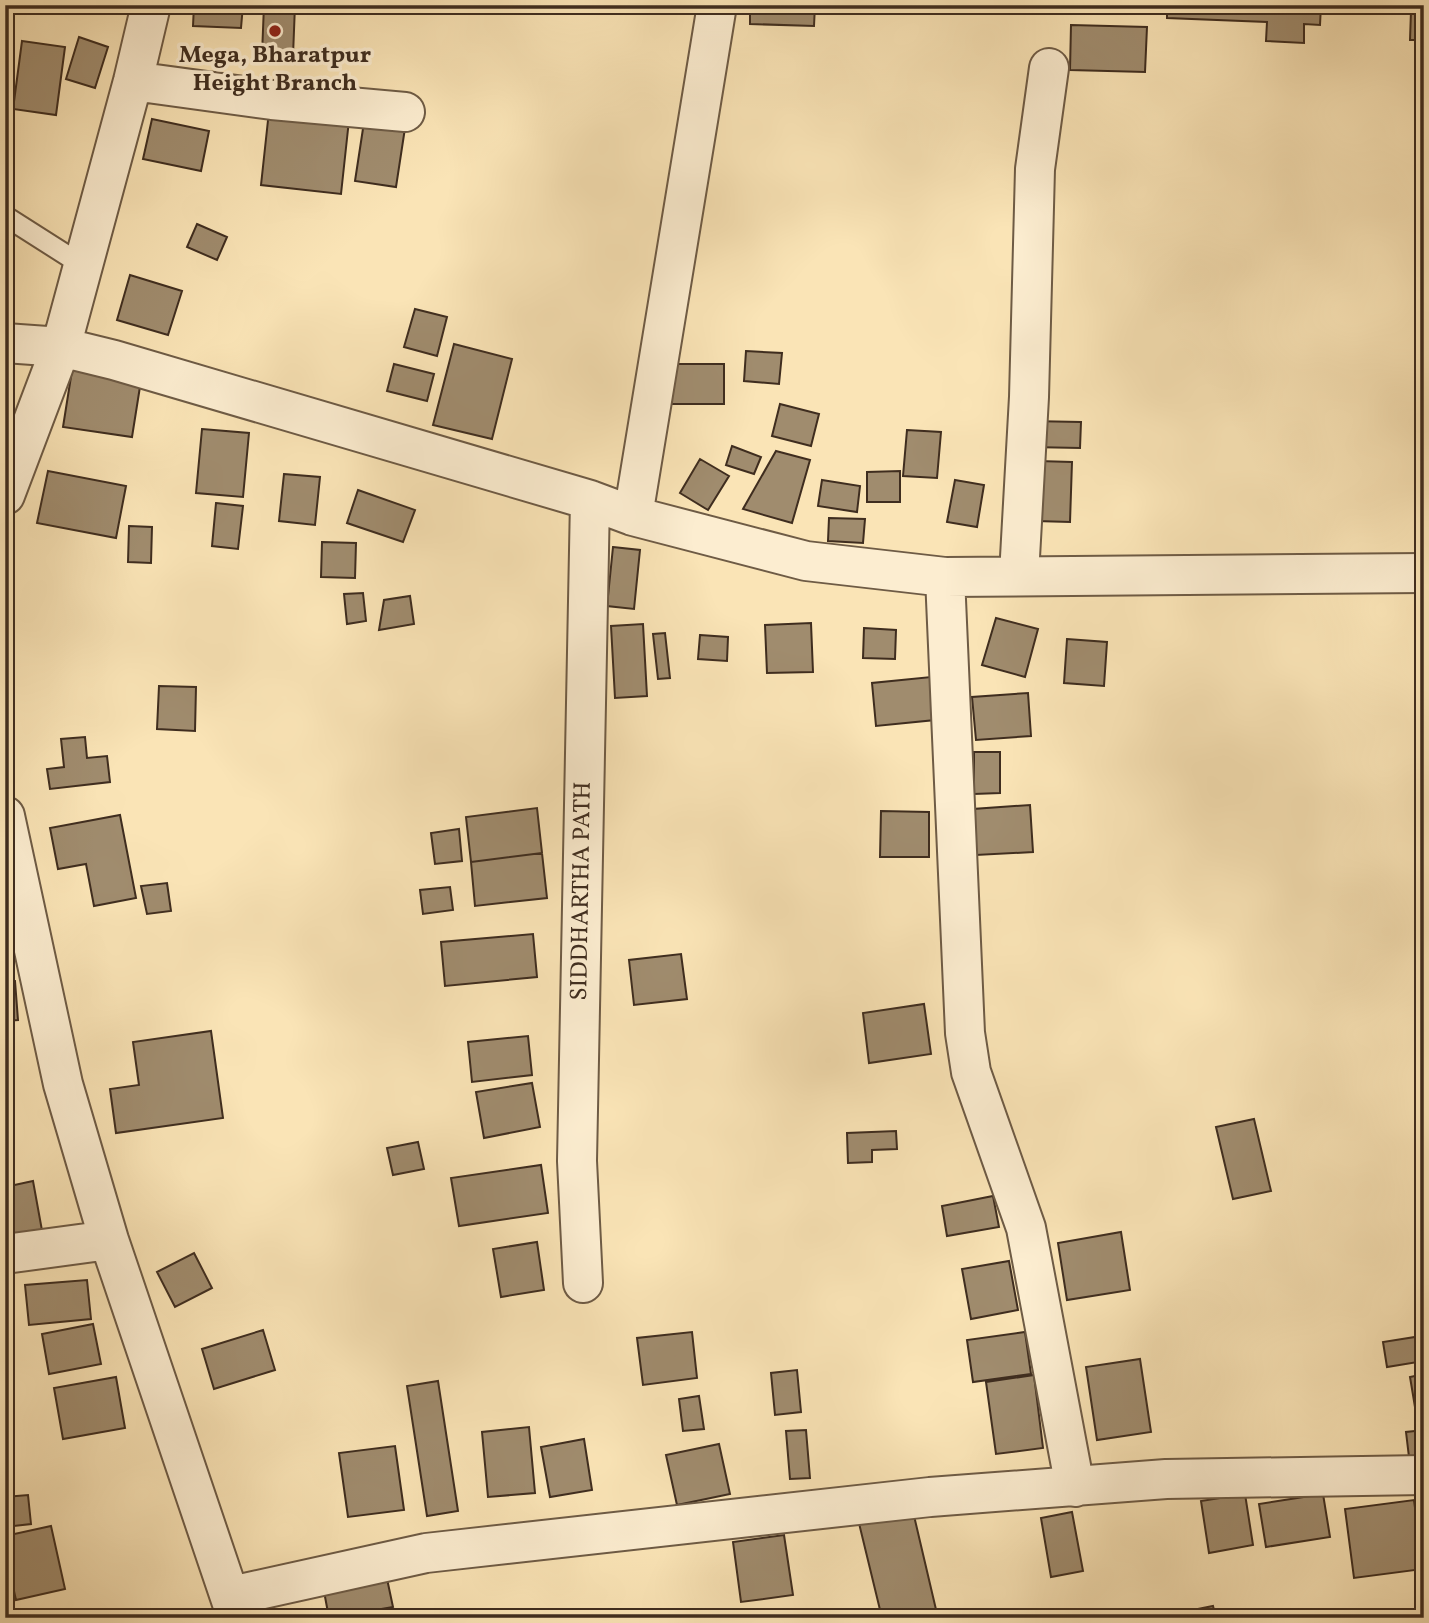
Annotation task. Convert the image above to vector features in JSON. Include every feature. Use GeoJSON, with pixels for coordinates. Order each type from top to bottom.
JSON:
{"type":"FeatureCollection","features":[{"type":"Feature","properties":{"kind":"street"},"geometry":{"type":"LineString","coordinates":[[5,495],[61,347],[151,5]]}},
{"type":"Feature","properties":{"kind":"street"},"geometry":{"type":"LineString","coordinates":[[634,516],[717,5]]}},
{"type":"Feature","properties":{"kind":"street"},"geometry":{"type":"LineString","coordinates":[[1019,575],[1029,397],[1035,169],[1049,68]]}},
{"type":"Feature","properties":{"kind":"street"},"geometry":{"type":"LineString","coordinates":[[133,81],[272,100],[405,112]]}},
{"type":"Feature","properties":{"kind":"street"},"geometry":{"type":"LineString","coordinates":[[5,343],[61,347],[114,360],[590,500],[634,516],[806,561],[945,577],[1424,573]]}},
{"type":"Feature","properties":{"kind":"street","name":"SIDDHARTHA PATH"},"geometry":{"type":"LineString","coordinates":[[583,1283],[577,1161],[590,500]]}},
{"type":"Feature","properties":{"kind":"street"},"geometry":{"type":"LineString","coordinates":[[945,577],[965,1033],[971,1072],[1026,1228],[1074,1487]]}},
{"type":"Feature","properties":{"kind":"street"},"geometry":{"type":"LineString","coordinates":[[5,816],[63,1084],[109,1240],[234,1607],[426,1553],[930,1497],[1166,1479],[1424,1475]]}},
{"type":"Feature","properties":{"kind":"street"},"geometry":{"type":"LineString","coordinates":[[5,1254],[109,1240]]}},
{"type":"Feature","properties":{"kind":"lane"},"geometry":{"type":"LineString","coordinates":[[5,216],[82,265]]}},
{"type":"Feature","properties":{"kind":"building"},"geometry":{"type":"Polygon","coordinates":[[[194,5],[243,5],[241,28],[193,26],[194,5]]]}},
{"type":"Feature","properties":{"kind":"building"},"geometry":{"type":"Polygon","coordinates":[[[264,5],[295,5],[293,56],[262,55],[264,5]]]}},
{"type":"Feature","properties":{"kind":"building"},"geometry":{"type":"Polygon","coordinates":[[[750,5],[815,5],[814,26],[750,24],[750,5]]]}},
{"type":"Feature","properties":{"kind":"building"},"geometry":{"type":"Polygon","coordinates":[[[1167,5],[1321,5],[1320,25],[1304,24],[1304,43],[1266,41],[1267,22],[1167,18],[1167,5]]]}},
{"type":"Feature","properties":{"kind":"building"},"geometry":{"type":"Polygon","coordinates":[[[1411,11],[1424,11],[1424,40],[1410,40],[1411,11]]]}},
{"type":"Feature","properties":{"kind":"building"},"geometry":{"type":"Polygon","coordinates":[[[1071,25],[1147,27],[1145,72],[1070,70],[1071,25]]]}},
{"type":"Feature","properties":{"kind":"building"},"geometry":{"type":"Polygon","coordinates":[[[79,37],[108,47],[95,88],[66,79],[79,37]]]}},
{"type":"Feature","properties":{"kind":"building"},"geometry":{"type":"Polygon","coordinates":[[[22,41],[65,47],[56,115],[13,109],[22,41]]]}},
{"type":"Feature","properties":{"kind":"building"},"geometry":{"type":"Polygon","coordinates":[[[366,109],[407,115],[396,187],[355,181],[366,109]]]}},
{"type":"Feature","properties":{"kind":"building"},"geometry":{"type":"Polygon","coordinates":[[[269,111],[349,120],[341,194],[261,185],[269,111]]]}},
{"type":"Feature","properties":{"kind":"building"},"geometry":{"type":"Polygon","coordinates":[[[152,119],[209,131],[201,171],[143,159],[152,119]]]}},
{"type":"Feature","properties":{"kind":"building"},"geometry":{"type":"Polygon","coordinates":[[[197,224],[227,237],[217,260],[187,247],[197,224]]]}},
{"type":"Feature","properties":{"kind":"building"},"geometry":{"type":"Polygon","coordinates":[[[5,230],[15,231],[7,281],[5,281],[5,230]]]}},
{"type":"Feature","properties":{"kind":"building"},"geometry":{"type":"Polygon","coordinates":[[[130,275],[182,291],[168,335],[117,320],[130,275]]]}},
{"type":"Feature","properties":{"kind":"building"},"geometry":{"type":"Polygon","coordinates":[[[415,309],[447,317],[437,356],[404,347],[415,309]]]}},
{"type":"Feature","properties":{"kind":"building"},"geometry":{"type":"Polygon","coordinates":[[[454,344],[512,359],[492,439],[433,425],[454,344]]]}},
{"type":"Feature","properties":{"kind":"building"},"geometry":{"type":"Polygon","coordinates":[[[746,351],[782,353],[779,384],[744,381],[746,351]]]}},
{"type":"Feature","properties":{"kind":"building"},"geometry":{"type":"Polygon","coordinates":[[[73,364],[142,374],[132,437],[63,427],[73,364]]]}},
{"type":"Feature","properties":{"kind":"building"},"geometry":{"type":"Polygon","coordinates":[[[394,364],[434,374],[427,401],[387,391],[394,364]]]}},
{"type":"Feature","properties":{"kind":"building"},"geometry":{"type":"Polygon","coordinates":[[[672,364],[724,364],[724,404],[672,404],[672,364]]]}},
{"type":"Feature","properties":{"kind":"building"},"geometry":{"type":"Polygon","coordinates":[[[780,404],[819,414],[811,446],[772,436],[780,404]]]}},
{"type":"Feature","properties":{"kind":"building"},"geometry":{"type":"Polygon","coordinates":[[[1030,421],[1081,422],[1080,448],[1030,447],[1030,421]]]}},
{"type":"Feature","properties":{"kind":"building"},"geometry":{"type":"Polygon","coordinates":[[[202,429],[249,433],[243,497],[196,493],[202,429]]]}},
{"type":"Feature","properties":{"kind":"building"},"geometry":{"type":"Polygon","coordinates":[[[907,430],[941,432],[937,478],[903,476],[907,430]]]}},
{"type":"Feature","properties":{"kind":"building"},"geometry":{"type":"Polygon","coordinates":[[[732,446],[761,457],[754,474],[726,465],[732,446]]]}},
{"type":"Feature","properties":{"kind":"building"},"geometry":{"type":"Polygon","coordinates":[[[776,451],[810,460],[792,523],[743,509],[776,451]]]}},
{"type":"Feature","properties":{"kind":"building"},"geometry":{"type":"Polygon","coordinates":[[[700,459],[729,476],[708,510],[680,493],[700,459]]]}},
{"type":"Feature","properties":{"kind":"building"},"geometry":{"type":"Polygon","coordinates":[[[1038,461],[1072,462],[1070,522],[1036,521],[1038,461]]]}},
{"type":"Feature","properties":{"kind":"building"},"geometry":{"type":"Polygon","coordinates":[[[48,471],[126,486],[116,538],[37,523],[48,471]]]}},
{"type":"Feature","properties":{"kind":"building"},"geometry":{"type":"Polygon","coordinates":[[[900,471],[900,502],[867,502],[867,472],[900,471]]]}},
{"type":"Feature","properties":{"kind":"building"},"geometry":{"type":"Polygon","coordinates":[[[284,474],[320,477],[315,525],[279,521],[284,474]]]}},
{"type":"Feature","properties":{"kind":"building"},"geometry":{"type":"Polygon","coordinates":[[[822,480],[860,486],[857,512],[818,506],[822,480]]]}},
{"type":"Feature","properties":{"kind":"building"},"geometry":{"type":"Polygon","coordinates":[[[955,480],[984,485],[977,527],[947,522],[955,480]]]}},
{"type":"Feature","properties":{"kind":"building"},"geometry":{"type":"Polygon","coordinates":[[[358,490],[415,510],[403,542],[347,523],[358,490]]]}},
{"type":"Feature","properties":{"kind":"building"},"geometry":{"type":"Polygon","coordinates":[[[216,503],[243,506],[238,549],[212,546],[216,503]]]}},
{"type":"Feature","properties":{"kind":"building"},"geometry":{"type":"Polygon","coordinates":[[[829,518],[865,519],[863,543],[828,541],[829,518]]]}},
{"type":"Feature","properties":{"kind":"building"},"geometry":{"type":"Polygon","coordinates":[[[129,526],[152,527],[151,563],[128,562],[129,526]]]}},
{"type":"Feature","properties":{"kind":"building"},"geometry":{"type":"Polygon","coordinates":[[[322,542],[356,543],[355,578],[321,577],[322,542]]]}},
{"type":"Feature","properties":{"kind":"building"},"geometry":{"type":"Polygon","coordinates":[[[613,547],[640,550],[634,609],[607,606],[613,547]]]}},
{"type":"Feature","properties":{"kind":"building"},"geometry":{"type":"Polygon","coordinates":[[[363,593],[366,621],[347,624],[344,594],[363,593]]]}},
{"type":"Feature","properties":{"kind":"building"},"geometry":{"type":"Polygon","coordinates":[[[410,596],[414,624],[379,630],[384,600],[410,596]]]}},
{"type":"Feature","properties":{"kind":"building"},"geometry":{"type":"Polygon","coordinates":[[[996,618],[1038,629],[1025,677],[982,665],[996,618]]]}},
{"type":"Feature","properties":{"kind":"building"},"geometry":{"type":"Polygon","coordinates":[[[811,623],[813,672],[767,673],[765,625],[811,623]]]}},
{"type":"Feature","properties":{"kind":"building"},"geometry":{"type":"Polygon","coordinates":[[[643,624],[647,696],[615,698],[611,626],[643,624]]]}},
{"type":"Feature","properties":{"kind":"building"},"geometry":{"type":"Polygon","coordinates":[[[864,628],[896,630],[895,659],[863,658],[864,628]]]}},
{"type":"Feature","properties":{"kind":"building"},"geometry":{"type":"Polygon","coordinates":[[[665,633],[670,678],[658,679],[653,634],[665,633]]]}},
{"type":"Feature","properties":{"kind":"building"},"geometry":{"type":"Polygon","coordinates":[[[700,635],[728,637],[727,661],[698,659],[700,635]]]}},
{"type":"Feature","properties":{"kind":"building"},"geometry":{"type":"Polygon","coordinates":[[[1067,639],[1107,642],[1104,686],[1064,683],[1067,639]]]}},
{"type":"Feature","properties":{"kind":"building"},"geometry":{"type":"Polygon","coordinates":[[[931,677],[935,720],[876,726],[872,683],[931,677]]]}},
{"type":"Feature","properties":{"kind":"building"},"geometry":{"type":"Polygon","coordinates":[[[159,686],[196,687],[195,731],[157,729],[159,686]]]}},
{"type":"Feature","properties":{"kind":"building"},"geometry":{"type":"Polygon","coordinates":[[[1028,693],[1031,736],[976,740],[972,697],[1028,693]]]}},
{"type":"Feature","properties":{"kind":"building"},"geometry":{"type":"Polygon","coordinates":[[[85,737],[87,758],[107,756],[110,782],[50,789],[47,769],[64,767],[61,739],[85,737]]]}},
{"type":"Feature","properties":{"kind":"building"},"geometry":{"type":"Polygon","coordinates":[[[974,752],[1000,752],[1000,793],[974,794],[974,752]]]}},
{"type":"Feature","properties":{"kind":"building"},"geometry":{"type":"Polygon","coordinates":[[[1030,805],[1033,852],[976,855],[973,809],[1030,805]]]}},
{"type":"Feature","properties":{"kind":"building"},"geometry":{"type":"Polygon","coordinates":[[[537,808],[542,853],[471,862],[466,817],[537,808]]]}},
{"type":"Feature","properties":{"kind":"building"},"geometry":{"type":"Polygon","coordinates":[[[881,811],[929,812],[929,857],[880,857],[881,811]]]}},
{"type":"Feature","properties":{"kind":"building"},"geometry":{"type":"Polygon","coordinates":[[[120,815],[136,898],[94,906],[86,864],[58,869],[50,828],[120,815]]]}},
{"type":"Feature","properties":{"kind":"building"},"geometry":{"type":"Polygon","coordinates":[[[459,829],[462,861],[435,864],[431,833],[459,829]]]}},
{"type":"Feature","properties":{"kind":"building"},"geometry":{"type":"Polygon","coordinates":[[[542,853],[547,898],[475,906],[471,862],[542,853]]]}},
{"type":"Feature","properties":{"kind":"building"},"geometry":{"type":"Polygon","coordinates":[[[167,883],[171,911],[147,914],[141,886],[167,883]]]}},
{"type":"Feature","properties":{"kind":"building"},"geometry":{"type":"Polygon","coordinates":[[[450,887],[453,910],[423,914],[420,890],[450,887]]]}},
{"type":"Feature","properties":{"kind":"building"},"geometry":{"type":"Polygon","coordinates":[[[533,934],[537,977],[445,986],[441,942],[533,934]]]}},
{"type":"Feature","properties":{"kind":"building"},"geometry":{"type":"Polygon","coordinates":[[[681,954],[687,999],[634,1005],[629,960],[681,954]]]}},
{"type":"Feature","properties":{"kind":"building"},"geometry":{"type":"Polygon","coordinates":[[[15,981],[18,1020],[5,1021],[5,982],[15,981]]]}},
{"type":"Feature","properties":{"kind":"building"},"geometry":{"type":"Polygon","coordinates":[[[924,1004],[931,1054],[869,1063],[863,1013],[924,1004]]]}},
{"type":"Feature","properties":{"kind":"building"},"geometry":{"type":"Polygon","coordinates":[[[211,1031],[223,1118],[116,1133],[110,1089],[139,1085],[133,1042],[211,1031]]]}},
{"type":"Feature","properties":{"kind":"building"},"geometry":{"type":"Polygon","coordinates":[[[528,1036],[532,1075],[472,1082],[468,1042],[528,1036]]]}},
{"type":"Feature","properties":{"kind":"building"},"geometry":{"type":"Polygon","coordinates":[[[532,1083],[540,1127],[484,1138],[476,1092],[532,1083]]]}},
{"type":"Feature","properties":{"kind":"building"},"geometry":{"type":"Polygon","coordinates":[[[1254,1119],[1271,1191],[1233,1199],[1216,1127],[1254,1119]]]}},
{"type":"Feature","properties":{"kind":"building"},"geometry":{"type":"Polygon","coordinates":[[[896,1131],[897,1149],[872,1150],[872,1162],[848,1163],[847,1133],[896,1131]]]}},
{"type":"Feature","properties":{"kind":"building"},"geometry":{"type":"Polygon","coordinates":[[[418,1142],[424,1169],[393,1175],[387,1148],[418,1142]]]}},
{"type":"Feature","properties":{"kind":"building"},"geometry":{"type":"Polygon","coordinates":[[[541,1165],[548,1213],[459,1226],[451,1178],[541,1165]]]}},
{"type":"Feature","properties":{"kind":"building"},"geometry":{"type":"Polygon","coordinates":[[[33,1181],[43,1236],[5,1242],[5,1187],[33,1181]]]}},
{"type":"Feature","properties":{"kind":"building"},"geometry":{"type":"Polygon","coordinates":[[[993,1196],[999,1227],[947,1236],[942,1206],[993,1196]]]}},
{"type":"Feature","properties":{"kind":"building"},"geometry":{"type":"Polygon","coordinates":[[[1121,1232],[1130,1290],[1067,1300],[1058,1243],[1121,1232]]]}},
{"type":"Feature","properties":{"kind":"building"},"geometry":{"type":"Polygon","coordinates":[[[537,1242],[544,1290],[501,1297],[493,1249],[537,1242]]]}},
{"type":"Feature","properties":{"kind":"building"},"geometry":{"type":"Polygon","coordinates":[[[194,1253],[212,1288],[175,1307],[157,1272],[194,1253]]]}},
{"type":"Feature","properties":{"kind":"building"},"geometry":{"type":"Polygon","coordinates":[[[1009,1261],[1018,1310],[971,1319],[962,1269],[1009,1261]]]}},
{"type":"Feature","properties":{"kind":"building"},"geometry":{"type":"Polygon","coordinates":[[[87,1280],[91,1319],[29,1325],[25,1285],[87,1280]]]}},
{"type":"Feature","properties":{"kind":"building"},"geometry":{"type":"Polygon","coordinates":[[[93,1324],[101,1364],[49,1374],[42,1334],[93,1324]]]}},
{"type":"Feature","properties":{"kind":"building"},"geometry":{"type":"Polygon","coordinates":[[[263,1330],[275,1370],[214,1389],[202,1349],[263,1330]]]}},
{"type":"Feature","properties":{"kind":"building"},"geometry":{"type":"Polygon","coordinates":[[[692,1332],[697,1378],[643,1385],[637,1338],[692,1332]]]}},
{"type":"Feature","properties":{"kind":"building"},"geometry":{"type":"Polygon","coordinates":[[[1025,1332],[1031,1374],[973,1382],[967,1340],[1025,1332]]]}},
{"type":"Feature","properties":{"kind":"building"},"geometry":{"type":"Polygon","coordinates":[[[1415,1337],[1418,1362],[1387,1367],[1383,1342],[1415,1337]]]}},
{"type":"Feature","properties":{"kind":"building"},"geometry":{"type":"Polygon","coordinates":[[[1140,1359],[1151,1432],[1097,1440],[1086,1367],[1140,1359]]]}},
{"type":"Feature","properties":{"kind":"building"},"geometry":{"type":"Polygon","coordinates":[[[797,1370],[801,1412],[775,1415],[771,1373],[797,1370]]]}},
{"type":"Feature","properties":{"kind":"building"},"geometry":{"type":"Polygon","coordinates":[[[1424,1374],[1424,1424],[1418,1425],[1410,1377],[1424,1374]]]}},
{"type":"Feature","properties":{"kind":"building"},"geometry":{"type":"Polygon","coordinates":[[[1034,1375],[1043,1448],[996,1454],[986,1382],[1034,1375]]]}},
{"type":"Feature","properties":{"kind":"building"},"geometry":{"type":"Polygon","coordinates":[[[116,1377],[125,1428],[63,1439],[54,1388],[116,1377]]]}},
{"type":"Feature","properties":{"kind":"building"},"geometry":{"type":"Polygon","coordinates":[[[438,1381],[458,1511],[427,1516],[407,1386],[438,1381]]]}},
{"type":"Feature","properties":{"kind":"building"},"geometry":{"type":"Polygon","coordinates":[[[699,1396],[704,1429],[683,1431],[679,1399],[699,1396]]]}},
{"type":"Feature","properties":{"kind":"building"},"geometry":{"type":"Polygon","coordinates":[[[529,1427],[535,1493],[488,1497],[482,1432],[529,1427]]]}},
{"type":"Feature","properties":{"kind":"building"},"geometry":{"type":"Polygon","coordinates":[[[806,1430],[810,1478],[790,1479],[786,1431],[806,1430]]]}},
{"type":"Feature","properties":{"kind":"building"},"geometry":{"type":"Polygon","coordinates":[[[1424,1430],[1424,1455],[1409,1457],[1406,1432],[1424,1430]]]}},
{"type":"Feature","properties":{"kind":"building"},"geometry":{"type":"Polygon","coordinates":[[[584,1439],[592,1490],[550,1497],[541,1447],[584,1439]]]}},
{"type":"Feature","properties":{"kind":"building"},"geometry":{"type":"Polygon","coordinates":[[[719,1444],[730,1494],[677,1505],[666,1455],[719,1444]]]}},
{"type":"Feature","properties":{"kind":"building"},"geometry":{"type":"Polygon","coordinates":[[[395,1446],[404,1510],[348,1517],[339,1453],[395,1446]]]}},
{"type":"Feature","properties":{"kind":"building"},"geometry":{"type":"Polygon","coordinates":[[[1245,1494],[1253,1545],[1209,1553],[1201,1501],[1245,1494]]]}},
{"type":"Feature","properties":{"kind":"building"},"geometry":{"type":"Polygon","coordinates":[[[1323,1494],[1330,1537],[1266,1547],[1259,1504],[1323,1494]]]}},
{"type":"Feature","properties":{"kind":"building"},"geometry":{"type":"Polygon","coordinates":[[[28,1495],[31,1524],[5,1527],[5,1497],[28,1495]]]}},
{"type":"Feature","properties":{"kind":"building"},"geometry":{"type":"Polygon","coordinates":[[[1414,1500],[1423,1569],[1354,1578],[1345,1509],[1414,1500]]]}},
{"type":"Feature","properties":{"kind":"building"},"geometry":{"type":"Polygon","coordinates":[[[911,1503],[938,1618],[882,1618],[857,1515],[911,1503]]]}},
{"type":"Feature","properties":{"kind":"building"},"geometry":{"type":"Polygon","coordinates":[[[1072,1512],[1083,1571],[1051,1577],[1041,1518],[1072,1512]]]}},
{"type":"Feature","properties":{"kind":"building"},"geometry":{"type":"Polygon","coordinates":[[[51,1526],[65,1589],[16,1600],[5,1551],[5,1536],[51,1526]]]}},
{"type":"Feature","properties":{"kind":"building"},"geometry":{"type":"Polygon","coordinates":[[[784,1535],[793,1595],[741,1602],[733,1542],[784,1535]]]}},
{"type":"Feature","properties":{"kind":"building"},"geometry":{"type":"Polygon","coordinates":[[[386,1574],[393,1607],[329,1618],[323,1586],[386,1574]]]}},
{"type":"Feature","properties":{"kind":"building"},"geometry":{"type":"Polygon","coordinates":[[[1213,1606],[1216,1618],[1153,1618],[1213,1606]]]}},
{"type":"Feature","properties":{"kind":"place","name":"Mega, Bharatpur Height Branch"},"geometry":{"type":"Point","coordinates":[275,31]}}]}
